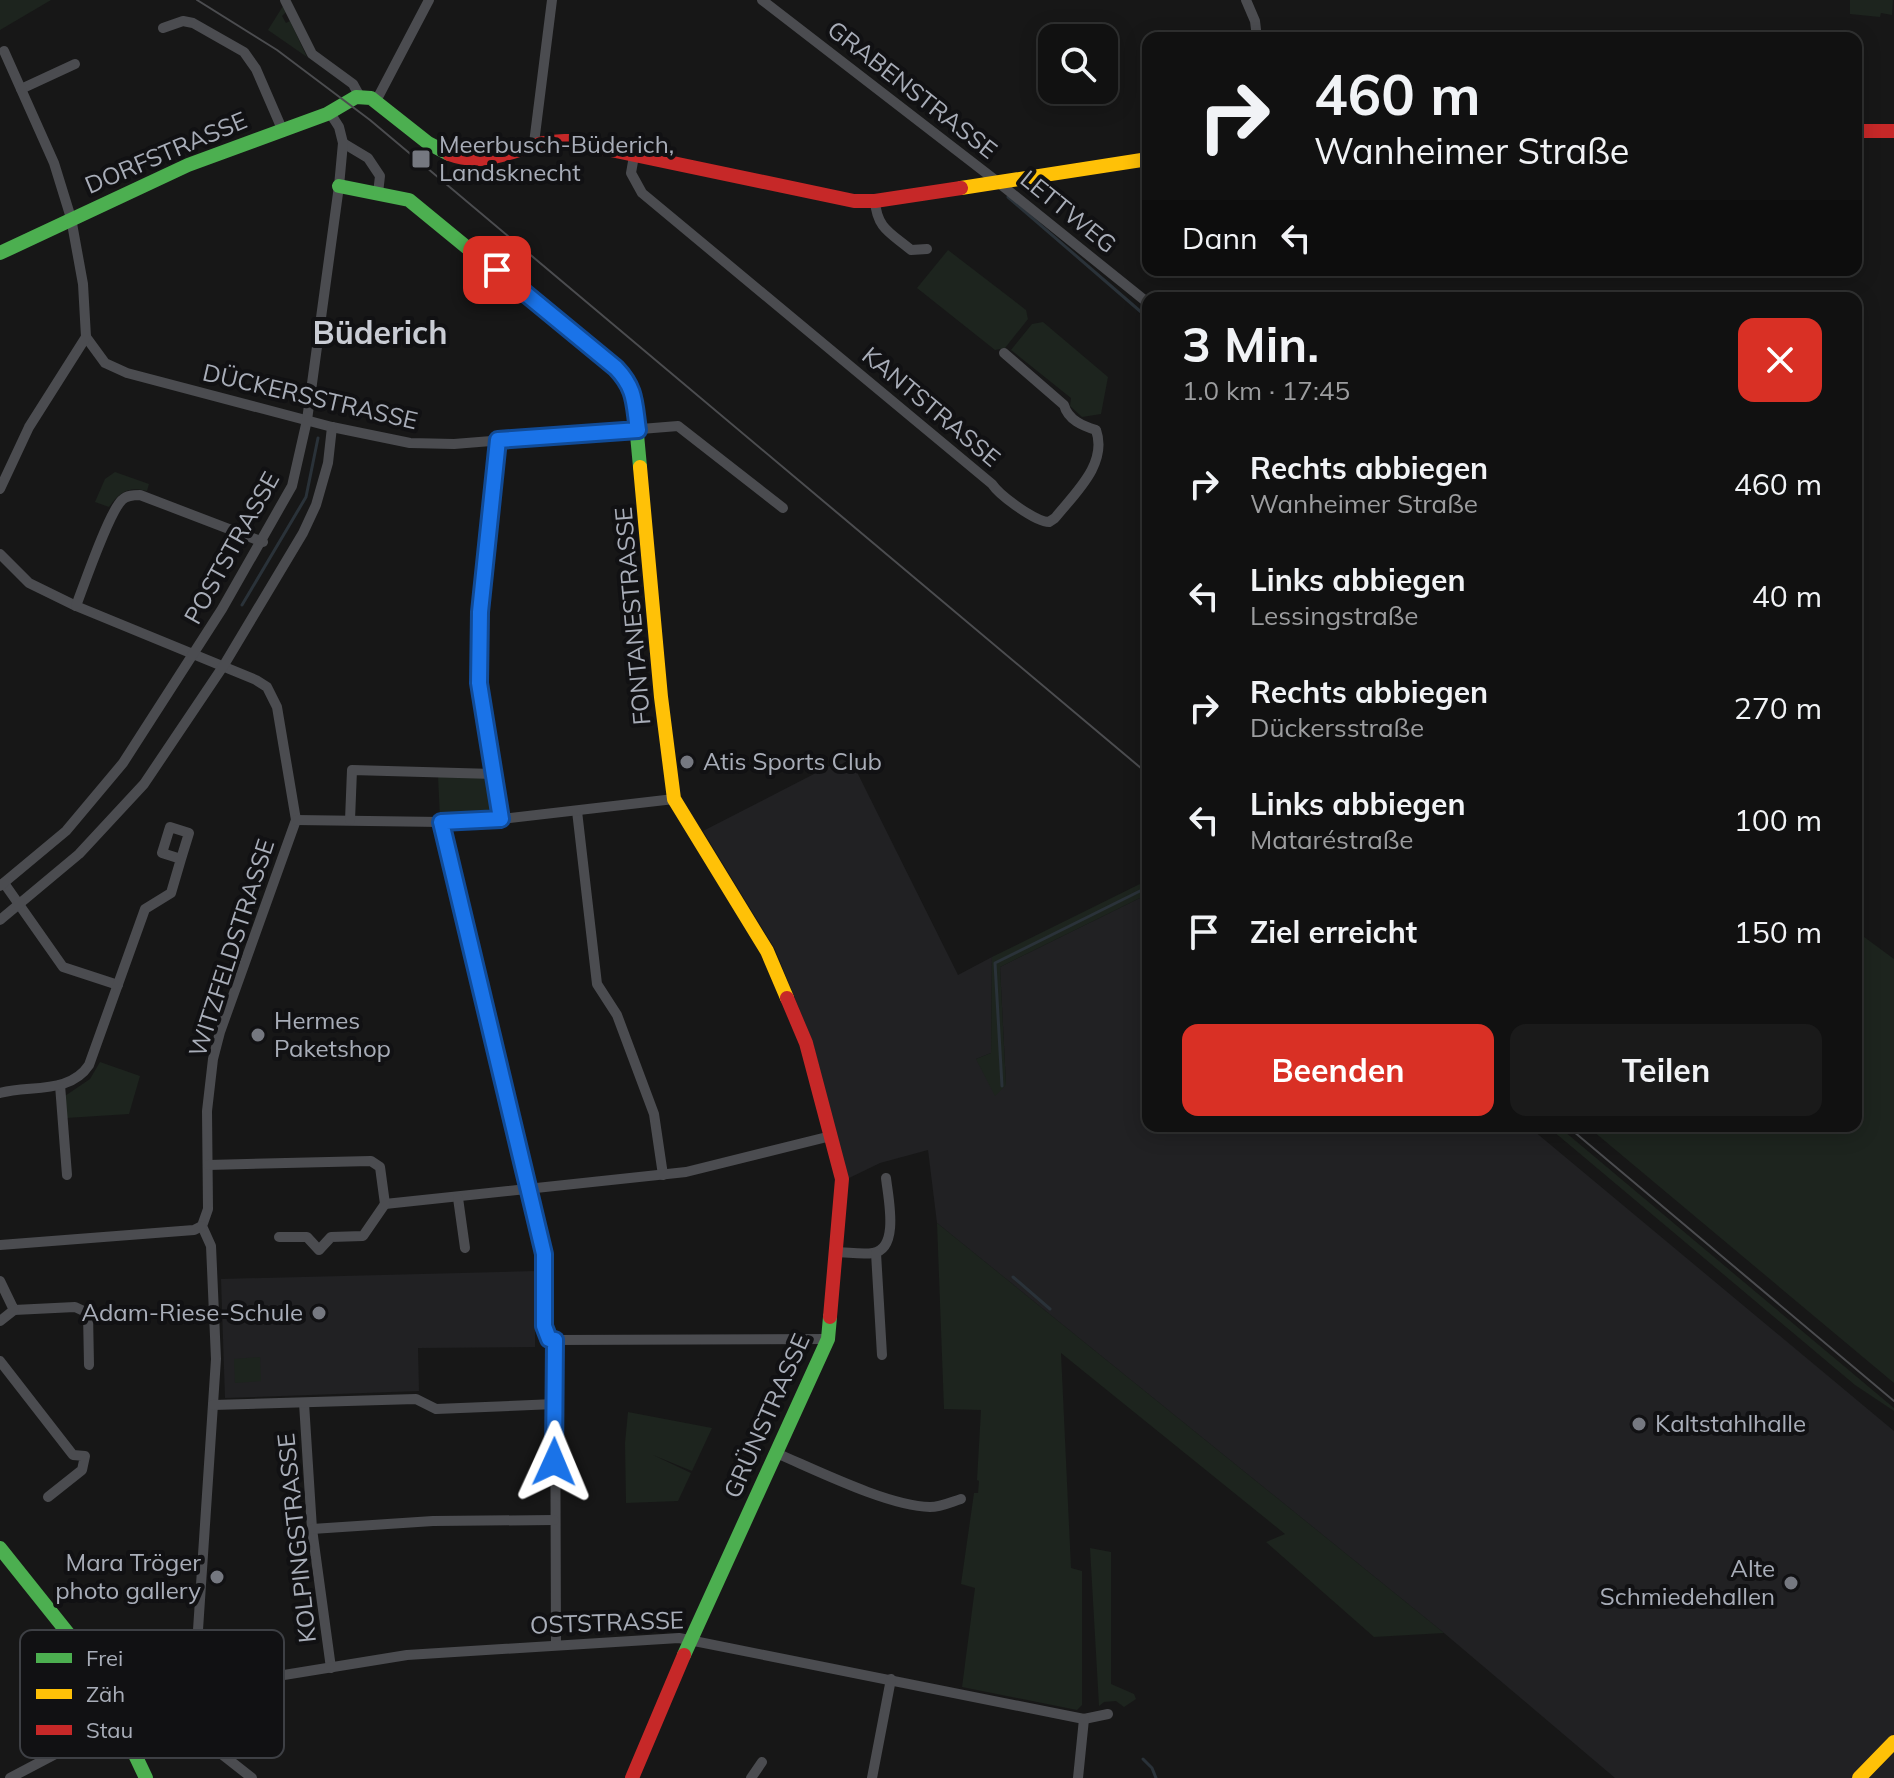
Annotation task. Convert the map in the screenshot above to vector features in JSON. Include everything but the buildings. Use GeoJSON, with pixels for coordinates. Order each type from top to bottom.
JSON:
{"type":"FeatureCollection","features":[{"type":"Feature","properties":{"kind":"street"},"geometry":{"type":"LineString","coordinates":[[285,0],[312,54],[353,84],[355,97],[367,95],[437,149],[459,159],[492,159],[534,143],[568,141],[836,199],[875,201],[1142,160]]}},
{"type":"Feature","properties":{"kind":"street"},"geometry":{"type":"LineString","coordinates":[[376,101],[429,0]]}},
{"type":"Feature","properties":{"kind":"street"},"geometry":{"type":"LineString","coordinates":[[534,143],[552,0]]}},
{"type":"Feature","properties":{"kind":"street","name":"GRABENSTRASSE"},"geometry":{"type":"LineString","coordinates":[[762,0],[999,183]]}},
{"type":"Feature","properties":{"kind":"street"},"geometry":{"type":"LineString","coordinates":[[1246,0],[1256,32]]}},
{"type":"Feature","properties":{"kind":"street"},"geometry":{"type":"LineString","coordinates":[[163,28],[183,21],[193,23],[244,52],[253,62],[282,129]]}},
{"type":"Feature","properties":{"kind":"street"},"geometry":{"type":"LineString","coordinates":[[0,489],[29,427],[86,337],[83,284],[71,218],[54,163],[4,51]]}},
{"type":"Feature","properties":{"kind":"street"},"geometry":{"type":"LineString","coordinates":[[21,89],[75,64]]}},
{"type":"Feature","properties":{"kind":"street","name":"DORFSTRASSE"},"geometry":{"type":"LineString","coordinates":[[0,253],[71,218],[282,129],[330,113],[355,97]]}},
{"type":"Feature","properties":{"kind":"street","name":"POSTSTRASSE"},"geometry":{"type":"LineString","coordinates":[[2,885],[66,831],[123,763],[263,542],[292,486],[307,420],[339,186],[343,143],[339,127],[330,113]]}},
{"type":"Feature","properties":{"kind":"street"},"geometry":{"type":"LineString","coordinates":[[1862,131],[1894,131]]}},
{"type":"Feature","properties":{"kind":"street"},"geometry":{"type":"LineString","coordinates":[[343,143],[368,158],[380,176],[378,193]]}},
{"type":"Feature","properties":{"kind":"street","name":"KANTSTRASSE"},"geometry":{"type":"LineString","coordinates":[[634,156],[633,178],[642,193],[1000,493],[1037,520],[1049,522],[1097,461],[1100,441],[1096,430],[1082,426],[1066,412],[1064,405],[1004,353]]}},
{"type":"Feature","properties":{"kind":"street","name":"LETTWEG"},"geometry":{"type":"LineString","coordinates":[[999,183],[1142,298]]}},
{"type":"Feature","properties":{"kind":"street","name":"FONTANESTRASSE"},"geometry":{"type":"LineString","coordinates":[[339,186],[409,200],[626,378],[637,405],[635,413],[661,697],[674,799]]}},
{"type":"Feature","properties":{"kind":"street"},"geometry":{"type":"LineString","coordinates":[[875,201],[876,218],[880,224],[911,250],[927,249]]}},
{"type":"Feature","properties":{"kind":"street","name":"DÜCKERSSTRASSE"},"geometry":{"type":"LineString","coordinates":[[86,337],[105,363],[127,373],[332,427],[410,443],[454,444],[678,426],[783,508]]}},
{"type":"Feature","properties":{"kind":"street","name":"POSTSTRASSE"},"geometry":{"type":"LineString","coordinates":[[0,920],[79,854],[144,784],[224,665],[303,533],[316,505],[328,463],[332,427]]}},
{"type":"Feature","properties":{"kind":"street"},"geometry":{"type":"LineString","coordinates":[[498,440],[480,612],[479,683],[501,819]]}},
{"type":"Feature","properties":{"kind":"street"},"geometry":{"type":"LineString","coordinates":[[76,606],[112,517],[122,499],[131,495],[140,495],[263,542]]}},
{"type":"Feature","properties":{"kind":"street","name":"WITZFELDSTRASSE"},"geometry":{"type":"LineString","coordinates":[[0,554],[29,583],[76,606],[224,665],[267,687],[273,696],[296,820],[218,1040],[209,1086],[208,1209],[202,1226],[211,1246],[216,1359],[198,1630]]}},
{"type":"Feature","properties":{"kind":"street"},"geometry":{"type":"LineString","coordinates":[[350,820],[352,770],[494,774]]}},
{"type":"Feature","properties":{"kind":"street"},"geometry":{"type":"LineString","coordinates":[[296,820],[441,822],[501,819],[674,799]]}},
{"type":"Feature","properties":{"kind":"street","name":"GRÜNSTRASSE"},"geometry":{"type":"LineString","coordinates":[[632,1778],[691,1639],[828,1339],[842,1179],[806,1043],[767,951],[674,799]]}},
{"type":"Feature","properties":{"kind":"street"},"geometry":{"type":"LineString","coordinates":[[577,811],[597,984],[617,1015],[654,1114],[663,1175]]}},
{"type":"Feature","properties":{"kind":"street"},"geometry":{"type":"LineString","coordinates":[[441,822],[544,1254],[544,1326],[549,1339],[828,1339]]}},
{"type":"Feature","properties":{"kind":"street"},"geometry":{"type":"LineString","coordinates":[[0,1093],[60,1085],[81,1077],[89,1065],[145,909],[171,893],[181,859]]}},
{"type":"Feature","properties":{"kind":"street"},"geometry":{"type":"LineString","coordinates":[[2,885],[21,904],[63,967],[118,985]]}},
{"type":"Feature","properties":{"kind":"street"},"geometry":{"type":"LineString","coordinates":[[60,1085],[67,1175]]}},
{"type":"Feature","properties":{"kind":"street"},"geometry":{"type":"LineString","coordinates":[[385,1204],[686,1172],[831,1136]]}},
{"type":"Feature","properties":{"kind":"street"},"geometry":{"type":"LineString","coordinates":[[208,1165],[371,1161],[380,1167],[385,1204],[363,1236],[331,1237],[319,1250],[307,1237],[279,1237]]}},
{"type":"Feature","properties":{"kind":"street"},"geometry":{"type":"LineString","coordinates":[[835,1252],[876,1253],[886,1246],[891,1230],[886,1178]]}},
{"type":"Feature","properties":{"kind":"street"},"geometry":{"type":"LineString","coordinates":[[458,1198],[465,1248]]}},
{"type":"Feature","properties":{"kind":"street"},"geometry":{"type":"LineString","coordinates":[[0,1245],[194,1230],[202,1226]]}},
{"type":"Feature","properties":{"kind":"street"},"geometry":{"type":"LineString","coordinates":[[876,1253],[882,1355]]}},
{"type":"Feature","properties":{"kind":"street"},"geometry":{"type":"LineString","coordinates":[[0,1281],[14,1310],[75,1307],[88,1313],[89,1365]]}},
{"type":"Feature","properties":{"kind":"street"},"geometry":{"type":"LineString","coordinates":[[0,1321],[14,1310]]}},
{"type":"Feature","properties":{"kind":"street"},"geometry":{"type":"LineString","coordinates":[[555,1340],[556,1645]]}},
{"type":"Feature","properties":{"kind":"street"},"geometry":{"type":"LineString","coordinates":[[0,1361],[73,1455],[85,1456],[82,1470],[48,1497]]}},
{"type":"Feature","properties":{"kind":"street"},"geometry":{"type":"LineString","coordinates":[[213,1405],[416,1399],[436,1409],[555,1404]]}},
{"type":"Feature","properties":{"kind":"street","name":"KOLPINGSTRASSE"},"geometry":{"type":"LineString","coordinates":[[304,1403],[312,1529],[331,1668]]}},
{"type":"Feature","properties":{"kind":"street"},"geometry":{"type":"LineString","coordinates":[[776,1453],[856,1487],[917,1505],[941,1506],[961,1499]]}},
{"type":"Feature","properties":{"kind":"street"},"geometry":{"type":"LineString","coordinates":[[312,1529],[433,1521],[554,1520]]}},
{"type":"Feature","properties":{"kind":"street"},"geometry":{"type":"LineString","coordinates":[[3,1558],[66,1630]]}},
{"type":"Feature","properties":{"kind":"street","name":"OSTSTRASSE"},"geometry":{"type":"LineString","coordinates":[[284,1675],[407,1655],[691,1639],[1084,1719],[1108,1714]]}},
{"type":"Feature","properties":{"kind":"street"},"geometry":{"type":"LineString","coordinates":[[872,1778],[891,1679]]}},
{"type":"Feature","properties":{"kind":"street"},"geometry":{"type":"LineString","coordinates":[[1078,1778],[1084,1719]]}},
{"type":"Feature","properties":{"kind":"street"},"geometry":{"type":"LineString","coordinates":[[1859,1778],[1894,1742]]}},
{"type":"Feature","properties":{"kind":"street"},"geometry":{"type":"LineString","coordinates":[[10,1778],[48,1758]]}},
{"type":"Feature","properties":{"kind":"street"},"geometry":{"type":"LineString","coordinates":[[137,1758],[146,1778]]}},
{"type":"Feature","properties":{"kind":"street","name":"WITZFELDSTRASSE"},"geometry":{"type":"LineString","coordinates":[[227,1758],[252,1778]]}},
{"type":"Feature","properties":{"kind":"street"},"geometry":{"type":"LineString","coordinates":[[751,1778],[762,1762]]}},
{"type":"Feature","properties":{"kind":"shaded area"},"geometry":{"type":"Polygon","coordinates":[[[0,0],[51,0],[0,30],[0,0]]]}},
{"type":"Feature","properties":{"kind":"shaded area"},"geometry":{"type":"Polygon","coordinates":[[[1850,0],[1893,0],[1892,15],[1850,14],[1850,0]]]}},
{"type":"Feature","properties":{"kind":"shaded area"},"geometry":{"type":"Polygon","coordinates":[[[283,6],[286,12],[282,16],[286,23],[290,21],[307,57],[268,30],[283,6]]]}},
{"type":"Feature","properties":{"kind":"shaded area"},"geometry":{"type":"Polygon","coordinates":[[[948,250],[1026,310],[1028,319],[1005,348],[995,350],[917,288],[948,250]]]}},
{"type":"Feature","properties":{"kind":"shaded area"},"geometry":{"type":"Polygon","coordinates":[[[1043,322],[1108,377],[1101,414],[1082,417],[1070,406],[1071,398],[1011,350],[1032,324],[1043,322]]]}},
{"type":"Feature","properties":{"kind":"shaded area"},"geometry":{"type":"Polygon","coordinates":[[[115,472],[149,484],[147,491],[135,489],[125,492],[109,507],[95,502],[105,479],[115,472]]]}},
{"type":"Feature","properties":{"kind":"shaded area"},"geometry":{"type":"Polygon","coordinates":[[[849,756],[958,975],[992,957],[991,1053],[976,1059],[1006,1085],[1000,967],[1142,897],[1142,1132],[1535,1132],[1894,1431],[1894,1737],[1853,1778],[1615,1778],[1444,1633],[937,1223],[928,1150],[880,1163],[847,1179],[813,1043],[775,949],[703,831],[849,756]]]}},
{"type":"Feature","properties":{"kind":"shaded area"},"geometry":{"type":"Polygon","coordinates":[[[438,776],[490,777],[496,815],[440,818],[438,776]]]}},
{"type":"Feature","properties":{"kind":"shaded area"},"geometry":{"type":"Polygon","coordinates":[[[1142,883],[1142,897],[1000,967],[1006,1085],[995,1096],[976,1059],[991,1053],[992,957],[1142,883]]]}},
{"type":"Feature","properties":{"kind":"shaded area"},"geometry":{"type":"Polygon","coordinates":[[[1862,935],[1894,959],[1894,1383],[1594,1132],[1862,1132],[1862,935]]]}},
{"type":"Feature","properties":{"kind":"shaded area"},"geometry":{"type":"Polygon","coordinates":[[[100,1062],[140,1076],[129,1114],[66,1118],[65,1096],[90,1079],[100,1062]]]}},
{"type":"Feature","properties":{"kind":"shaded area"},"geometry":{"type":"Polygon","coordinates":[[[1554,1132],[1565,1132],[1894,1411],[1855,1385],[1554,1132]]]}},
{"type":"Feature","properties":{"kind":"shaded area"},"geometry":{"type":"Polygon","coordinates":[[[937,1223],[1444,1633],[1374,1637],[1266,1542],[1285,1534],[1061,1353],[1071,1568],[1082,1571],[1082,1705],[1077,1710],[962,1687],[975,1588],[961,1584],[974,1493],[978,1493],[981,1410],[944,1409],[937,1223]]]}},
{"type":"Feature","properties":{"kind":"shaded area","name":"Adam-Riese-Schule"},"geometry":{"type":"Polygon","coordinates":[[[535,1271],[535,1347],[418,1348],[419,1391],[225,1398],[221,1279],[535,1271]]]}},
{"type":"Feature","properties":{"kind":"shaded area"},"geometry":{"type":"Polygon","coordinates":[[[260,1357],[261,1381],[235,1383],[234,1359],[260,1357]]]}},
{"type":"Feature","properties":{"kind":"shaded area"},"geometry":{"type":"Polygon","coordinates":[[[628,1412],[712,1428],[692,1471],[653,1455],[691,1473],[678,1501],[626,1503],[628,1412]]]}},
{"type":"Feature","properties":{"kind":"shaded area"},"geometry":{"type":"Polygon","coordinates":[[[1090,1548],[1111,1552],[1111,1684],[1134,1694],[1136,1699],[1124,1707],[1116,1701],[1104,1702],[1099,1706],[1090,1548]]]}},
{"type":"Feature","properties":{"kind":"shaded area"},"geometry":{"type":"Polygon","coordinates":[[[1894,1752],[1894,1778],[1869,1778],[1894,1752]]]}},
{"type":"Feature","properties":{"kind":"waterway"},"geometry":{"type":"LineString","coordinates":[[1008,197],[1142,313]]}},
{"type":"Feature","properties":{"kind":"waterway"},"geometry":{"type":"LineString","coordinates":[[242,605],[306,497],[318,438]]}},
{"type":"Feature","properties":{"kind":"waterway"},"geometry":{"type":"LineString","coordinates":[[1002,1086],[995,963],[1142,890]]}},
{"type":"Feature","properties":{"kind":"waterway"},"geometry":{"type":"LineString","coordinates":[[1013,1277],[1050,1309]]}},
{"type":"Feature","properties":{"kind":"waterway"},"geometry":{"type":"LineString","coordinates":[[1143,1759],[1156,1778]]}},
{"type":"Feature","properties":{"kind":"tram line"},"geometry":{"type":"LineString","coordinates":[[197,0],[277,50],[370,120],[1142,769]]}},
{"type":"Feature","properties":{"kind":"tram line"},"geometry":{"type":"LineString","coordinates":[[1574,1132],[1894,1401]]}},
{"type":"Feature","properties":{"kind":"traffic: fast"},"geometry":{"type":"LineString","coordinates":[[0,253],[188,165],[327,114],[356,97],[371,98],[428,143],[449,154]]}},
{"type":"Feature","properties":{"kind":"traffic: fast"},"geometry":{"type":"LineString","coordinates":[[339,186],[409,200],[626,378],[637,405],[640,467]]}},
{"type":"Feature","properties":{"kind":"traffic: fast"},"geometry":{"type":"LineString","coordinates":[[684,1655],[828,1339],[830,1317]]}},
{"type":"Feature","properties":{"kind":"traffic: fast"},"geometry":{"type":"LineString","coordinates":[[0,1548],[65,1630]]}},
{"type":"Feature","properties":{"kind":"traffic: fast"},"geometry":{"type":"LineString","coordinates":[[137,1758],[146,1778]]}},
{"type":"Feature","properties":{"kind":"traffic: slow"},"geometry":{"type":"LineString","coordinates":[[961,188],[1142,160]]}},
{"type":"Feature","properties":{"kind":"traffic: slow"},"geometry":{"type":"LineString","coordinates":[[640,467],[661,697],[674,799],[767,951],[787,998]]}},
{"type":"Feature","properties":{"kind":"traffic: slow"},"geometry":{"type":"LineString","coordinates":[[1859,1778],[1894,1742]]}},
{"type":"Feature","properties":{"kind":"traffic: jam"},"geometry":{"type":"LineString","coordinates":[[1862,131],[1894,131]]}},
{"type":"Feature","properties":{"kind":"traffic: jam"},"geometry":{"type":"LineString","coordinates":[[449,154],[480,159],[568,141],[854,201],[875,201],[961,188]]}},
{"type":"Feature","properties":{"kind":"traffic: jam"},"geometry":{"type":"LineString","coordinates":[[787,998],[806,1043],[842,1179],[830,1317]]}},
{"type":"Feature","properties":{"kind":"traffic: jam"},"geometry":{"type":"LineString","coordinates":[[632,1778],[684,1655]]}},
{"type":"Feature","properties":{"kind":"place","name":"Meerbusch-Büderich, Landsknecht"},"geometry":{"type":"Point","coordinates":[421,159]}},
{"type":"Feature","properties":{"kind":"place","name":"Atis Sports Club"},"geometry":{"type":"Point","coordinates":[687,762]}},
{"type":"Feature","properties":{"kind":"place","name":"Hermes Paketshop"},"geometry":{"type":"Point","coordinates":[258,1035]}},
{"type":"Feature","properties":{"kind":"place","name":"Adam-Riese-Schule"},"geometry":{"type":"Point","coordinates":[319,1313]}},
{"type":"Feature","properties":{"kind":"place","name":"Kaltstahlhalle"},"geometry":{"type":"Point","coordinates":[1639,1424]}},
{"type":"Feature","properties":{"kind":"place","name":"Mara Tröger photo gallery"},"geometry":{"type":"Point","coordinates":[217,1577]}},
{"type":"Feature","properties":{"kind":"place","name":"Alte Schmiedehallen"},"geometry":{"type":"Point","coordinates":[1791,1583]}},
{"type":"Feature","properties":{"kind":"district","name":"Büderich"},"geometry":{"type":"Point","coordinates":[380,333]}},
{"type":"Feature","properties":{"kind":"route"},"geometry":{"type":"LineString","coordinates":[[497,270],[616,368],[626,378],[637,405],[638,430],[498,440],[480,612],[479,683],[501,819],[441,822],[544,1254],[544,1326],[549,1339],[555,1340],[554,1462]]}}]}
